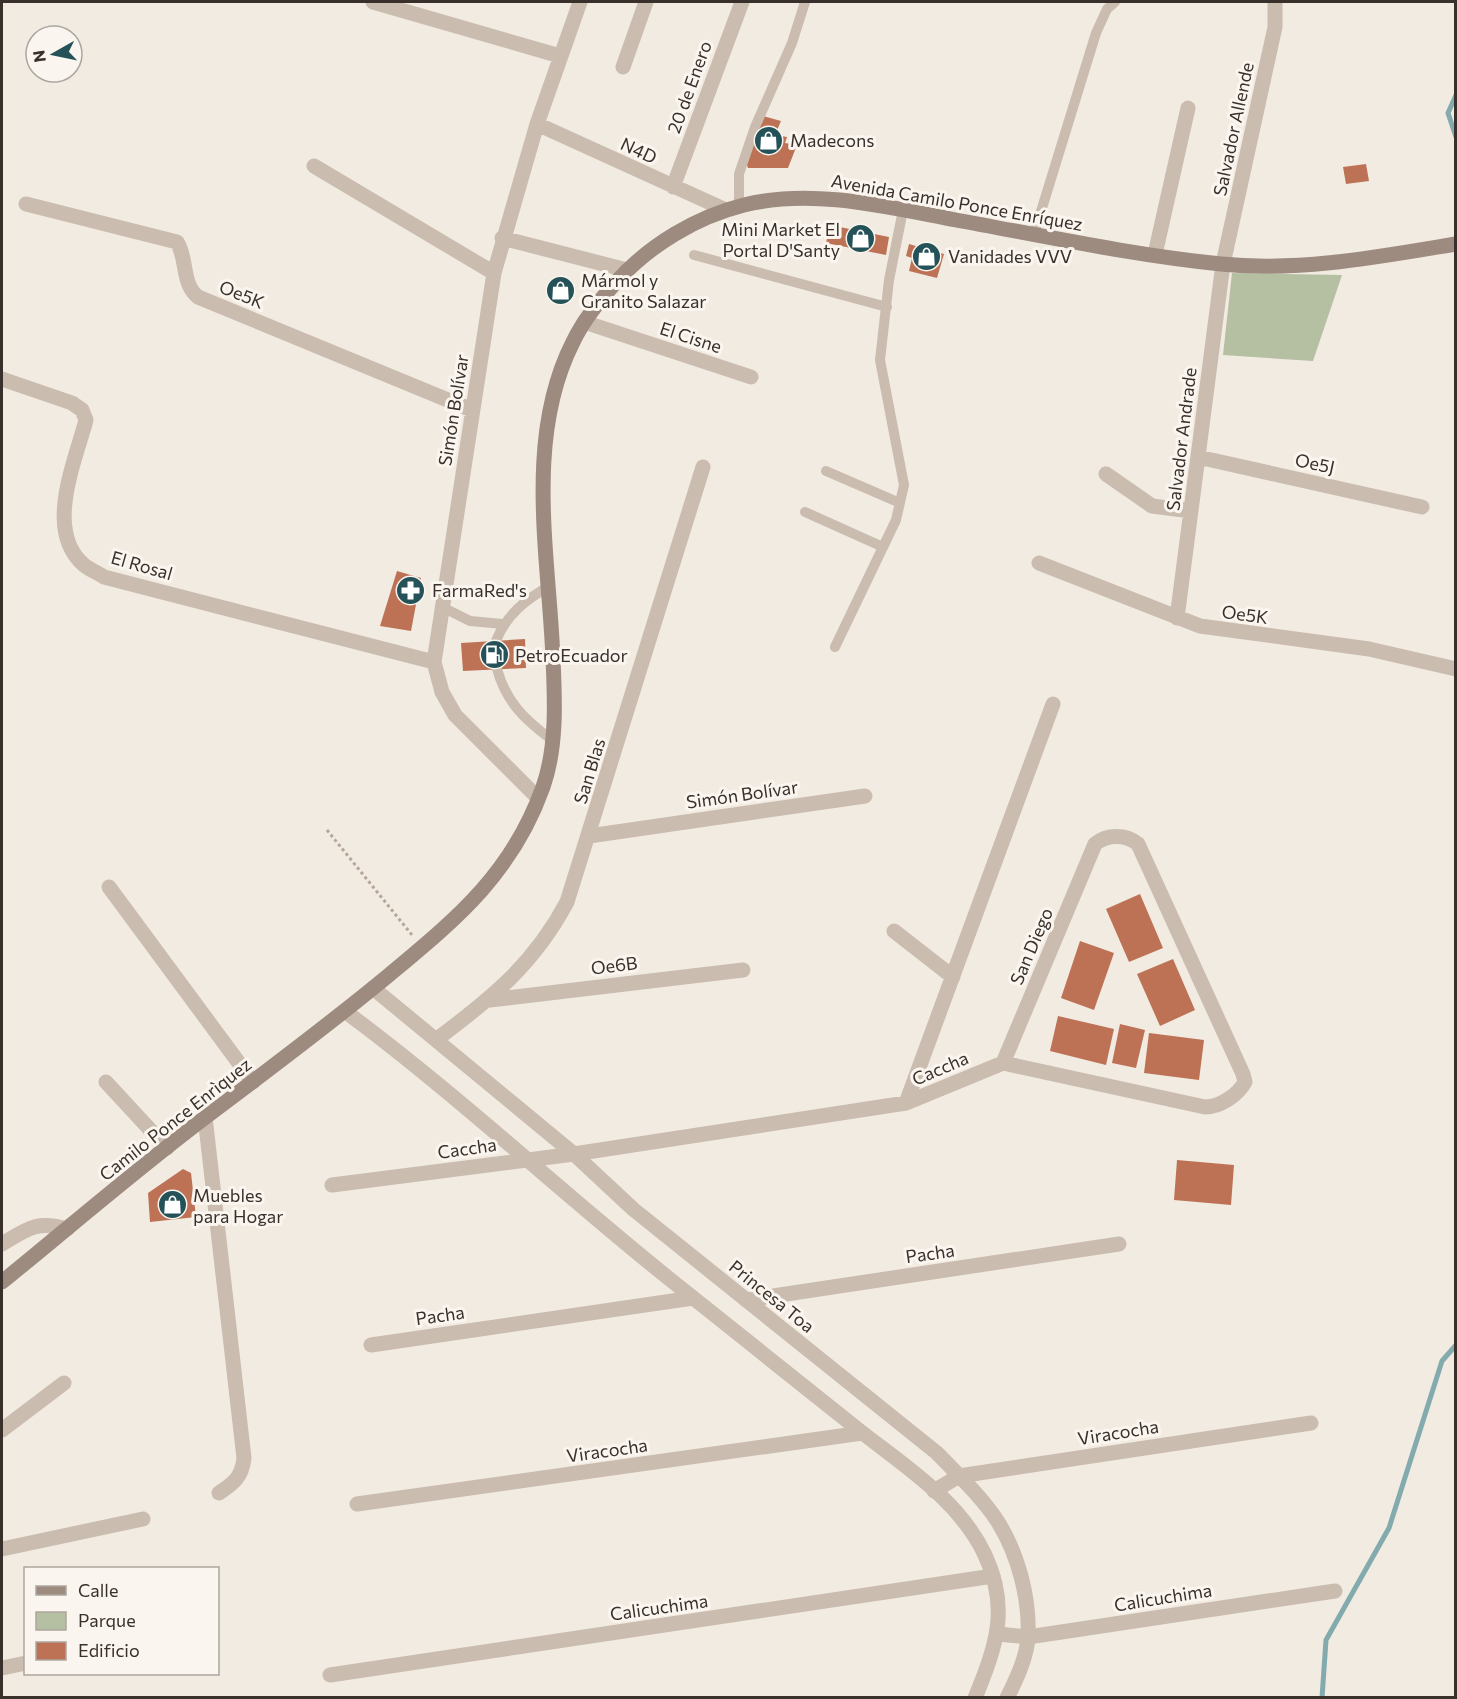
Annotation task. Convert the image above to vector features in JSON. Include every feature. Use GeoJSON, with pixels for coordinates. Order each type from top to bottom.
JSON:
{"type":"FeatureCollection","features":[{"type":"Feature","properties":{"kind":"main road","name":"Avenida Camilo Ponce Enríquez"},"geometry":{"type":"LineString","coordinates":[[373,988],[423,948],[469,906],[507,858],[545,782],[552,740],[554,669],[544,478],[551,406],[560,371],[584,322],[627,270],[686,226],[732,208],[772,200],[806,198],[903,210],[1034,234],[1223,264],[1304,266],[1455,244]]}},
{"type":"Feature","properties":{"kind":"main road","name":"Camilo Ponce Enrìquez"},"geometry":{"type":"LineString","coordinates":[[2,1282],[205,1117],[346,1012],[373,988]]}},
{"type":"Feature","properties":{"kind":"street"},"geometry":{"type":"LineString","coordinates":[[373,2],[560,56]]}},
{"type":"Feature","properties":{"kind":"street","name":"Simón Bolívar"},"geometry":{"type":"LineString","coordinates":[[538,798],[455,715],[442,692],[434,662],[494,273],[502,238],[537,124],[580,2]]}},
{"type":"Feature","properties":{"kind":"street"},"geometry":{"type":"LineString","coordinates":[[624,67],[646,2]]}},
{"type":"Feature","properties":{"kind":"street","name":"20 de Enero"},"geometry":{"type":"LineString","coordinates":[[673,187],[742,2]]}},
{"type":"Feature","properties":{"kind":"street","name":"Salvador Allende"},"geometry":{"type":"LineString","coordinates":[[1223,264],[1275,27],[1275,2]]}},
{"type":"Feature","properties":{"kind":"street"},"geometry":{"type":"LineString","coordinates":[[1155,254],[1188,108]]}},
{"type":"Feature","properties":{"kind":"street","name":"N4D"},"geometry":{"type":"LineString","coordinates":[[537,124],[673,187],[732,208]]}},
{"type":"Feature","properties":{"kind":"street"},"geometry":{"type":"LineString","coordinates":[[314,166],[494,273]]}},
{"type":"Feature","properties":{"kind":"street","name":"Oe5K"},"geometry":{"type":"LineString","coordinates":[[26,204],[177,242],[184,252],[191,291],[198,297],[472,410]]}},
{"type":"Feature","properties":{"kind":"street"},"geometry":{"type":"LineString","coordinates":[[502,238],[627,270]]}},
{"type":"Feature","properties":{"kind":"street","name":"Salvador Andrade"},"geometry":{"type":"LineString","coordinates":[[1177,618],[1223,264]]}},
{"type":"Feature","properties":{"kind":"street","name":"El Cisne"},"geometry":{"type":"LineString","coordinates":[[584,322],[751,377]]}},
{"type":"Feature","properties":{"kind":"street","name":"El Rosal"},"geometry":{"type":"LineString","coordinates":[[2,379],[72,403],[82,410],[86,420],[65,502],[65,526],[71,548],[84,565],[104,577],[434,662]]}},
{"type":"Feature","properties":{"kind":"street","name":"Oe5J"},"geometry":{"type":"LineString","coordinates":[[1198,457],[1422,507]]}},
{"type":"Feature","properties":{"kind":"street","name":"San Blas"},"geometry":{"type":"LineString","coordinates":[[437,1039],[490,1000],[528,960],[551,931],[567,902],[703,467]]}},
{"type":"Feature","properties":{"kind":"street"},"geometry":{"type":"LineString","coordinates":[[1106,474],[1152,506],[1191,511]]}},
{"type":"Feature","properties":{"kind":"street","name":"Oe5K"},"geometry":{"type":"LineString","coordinates":[[1039,562],[1177,618],[1224,631],[1376,650],[1455,669]]}},
{"type":"Feature","properties":{"kind":"street"},"geometry":{"type":"LineString","coordinates":[[906,1103],[1053,704]]}},
{"type":"Feature","properties":{"kind":"street","name":"Simón Bolívar"},"geometry":{"type":"LineString","coordinates":[[589,836],[865,796]]}},
{"type":"Feature","properties":{"kind":"street","name":"San Diego"},"geometry":{"type":"LineString","coordinates":[[1108,837],[1131,839],[1138,844],[1245,1082],[1241,1088],[1219,1105],[1205,1107],[1003,1063],[1095,844],[1108,837]]}},
{"type":"Feature","properties":{"kind":"street"},"geometry":{"type":"LineString","coordinates":[[109,887],[253,1082]]}},
{"type":"Feature","properties":{"kind":"street"},"geometry":{"type":"LineString","coordinates":[[894,931],[953,977]]}},
{"type":"Feature","properties":{"kind":"street","name":"Oe6B"},"geometry":{"type":"LineString","coordinates":[[490,1000],[743,970]]}},
{"type":"Feature","properties":{"kind":"street","name":"Princesa Toa"},"geometry":{"type":"LineString","coordinates":[[373,988],[574,1154],[633,1209],[937,1453],[959,1476],[992,1513],[1015,1556],[1023,1585],[1028,1637],[1016,1681],[1007,1698]]}},
{"type":"Feature","properties":{"kind":"street"},"geometry":{"type":"LineString","coordinates":[[346,1012],[407,1058],[693,1298],[906,1466],[934,1491],[974,1534],[993,1576],[998,1595],[998,1634],[975,1698]]}},
{"type":"Feature","properties":{"kind":"street","name":"Caccha"},"geometry":{"type":"LineString","coordinates":[[332,1185],[574,1154],[906,1103],[1003,1063]]}},
{"type":"Feature","properties":{"kind":"street"},"geometry":{"type":"LineString","coordinates":[[106,1082],[151,1127],[167,1148]]}},
{"type":"Feature","properties":{"kind":"street"},"geometry":{"type":"LineString","coordinates":[[205,1117],[244,1458],[243,1470],[238,1480],[219,1493]]}},
{"type":"Feature","properties":{"kind":"street"},"geometry":{"type":"LineString","coordinates":[[2,1244],[33,1225],[51,1224],[67,1229]]}},
{"type":"Feature","properties":{"kind":"street","name":"Pacha"},"geometry":{"type":"LineString","coordinates":[[746,1300],[1119,1244]]}},
{"type":"Feature","properties":{"kind":"street","name":"Pacha"},"geometry":{"type":"LineString","coordinates":[[371,1345],[693,1298]]}},
{"type":"Feature","properties":{"kind":"street"},"geometry":{"type":"LineString","coordinates":[[2,1430],[64,1383]]}},
{"type":"Feature","properties":{"kind":"street","name":"Viracocha"},"geometry":{"type":"LineString","coordinates":[[934,1491],[959,1476],[1311,1423]]}},
{"type":"Feature","properties":{"kind":"street","name":"Viracocha"},"geometry":{"type":"LineString","coordinates":[[357,1504],[862,1433]]}},
{"type":"Feature","properties":{"kind":"street"},"geometry":{"type":"LineString","coordinates":[[2,1549],[143,1519]]}},
{"type":"Feature","properties":{"kind":"street","name":"Calicuchima"},"geometry":{"type":"LineString","coordinates":[[330,1675],[993,1576]]}},
{"type":"Feature","properties":{"kind":"street","name":"Calicuchima"},"geometry":{"type":"LineString","coordinates":[[998,1634],[1028,1637],[1335,1591]]}},
{"type":"Feature","properties":{"kind":"street"},"geometry":{"type":"LineString","coordinates":[[2,1668],[24,1663]]}},
{"type":"Feature","properties":{"kind":"lane"},"geometry":{"type":"LineString","coordinates":[[732,208],[739,174],[755,127],[792,43],[805,2]]}},
{"type":"Feature","properties":{"kind":"lane"},"geometry":{"type":"LineString","coordinates":[[1034,234],[1096,33],[1107,9],[1115,2]]}},
{"type":"Feature","properties":{"kind":"lane"},"geometry":{"type":"LineString","coordinates":[[835,647],[896,520],[904,485],[880,360],[903,210]]}},
{"type":"Feature","properties":{"kind":"lane"},"geometry":{"type":"LineString","coordinates":[[694,255],[887,307]]}},
{"type":"Feature","properties":{"kind":"lane"},"geometry":{"type":"LineString","coordinates":[[826,471],[900,503]]}},
{"type":"Feature","properties":{"kind":"lane"},"geometry":{"type":"LineString","coordinates":[[805,512],[883,546]]}},
{"type":"Feature","properties":{"kind":"lane"},"geometry":{"type":"LineString","coordinates":[[496,640],[503,624],[519,606],[550,586]]}},
{"type":"Feature","properties":{"kind":"lane"},"geometry":{"type":"LineString","coordinates":[[442,607],[471,621],[503,624]]}},
{"type":"Feature","properties":{"kind":"lane"},"geometry":{"type":"LineString","coordinates":[[497,669],[502,688],[512,705],[528,723],[552,740]]}},
{"type":"Feature","properties":{"kind":"path"},"geometry":{"type":"LineString","coordinates":[[327,830],[423,948]]}},
{"type":"Feature","properties":{"kind":"green space"},"geometry":{"type":"Polygon","coordinates":[[[1232,273],[1342,275],[1313,361],[1223,355],[1232,273]]]}},
{"type":"Feature","properties":{"kind":"building","name":"Madecons"},"geometry":{"type":"Polygon","coordinates":[[[763,116],[781,121],[775,135],[787,137],[785,143],[797,145],[788,168],[748,168],[745,159],[763,116]]]}},
{"type":"Feature","properties":{"kind":"building"},"geometry":{"type":"Polygon","coordinates":[[[1366,164],[1369,181],[1346,184],[1343,167],[1366,164]]]}},
{"type":"Feature","properties":{"kind":"building"},"geometry":{"type":"Polygon","coordinates":[[[830,225],[889,237],[886,255],[826,243],[830,225]]]}},
{"type":"Feature","properties":{"kind":"building"},"geometry":{"type":"Polygon","coordinates":[[[909,244],[944,254],[937,278],[909,271],[912,258],[906,256],[909,244]]]}},
{"type":"Feature","properties":{"kind":"building","name":"Mármol y Granito Salazar"},"geometry":{"type":"Polygon","coordinates":[[[556,276],[571,281],[564,304],[549,300],[556,276]]]}},
{"type":"Feature","properties":{"kind":"building"},"geometry":{"type":"Polygon","coordinates":[[[397,571],[421,578],[411,631],[380,626],[397,571]]]}},
{"type":"Feature","properties":{"kind":"building","name":"PetroEcuador"},"geometry":{"type":"Polygon","coordinates":[[[525,639],[526,668],[463,671],[461,643],[525,639]]]}},
{"type":"Feature","properties":{"kind":"building"},"geometry":{"type":"Polygon","coordinates":[[[1140,894],[1163,948],[1129,962],[1106,909],[1140,894]]]}},
{"type":"Feature","properties":{"kind":"building"},"geometry":{"type":"Polygon","coordinates":[[[1080,941],[1114,953],[1094,1010],[1061,998],[1080,941]]]}},
{"type":"Feature","properties":{"kind":"building"},"geometry":{"type":"Polygon","coordinates":[[[1173,959],[1195,1010],[1160,1026],[1137,974],[1173,959]]]}},
{"type":"Feature","properties":{"kind":"building"},"geometry":{"type":"Polygon","coordinates":[[[1058,1016],[1114,1029],[1106,1065],[1050,1051],[1058,1016]]]}},
{"type":"Feature","properties":{"kind":"building"},"geometry":{"type":"Polygon","coordinates":[[[1120,1024],[1145,1030],[1136,1068],[1112,1063],[1120,1024]]]}},
{"type":"Feature","properties":{"kind":"building"},"geometry":{"type":"Polygon","coordinates":[[[1149,1033],[1204,1040],[1199,1080],[1144,1073],[1149,1033]]]}},
{"type":"Feature","properties":{"kind":"building"},"geometry":{"type":"Polygon","coordinates":[[[1177,1160],[1234,1165],[1231,1205],[1174,1200],[1177,1160]]]}},
{"type":"Feature","properties":{"kind":"building","name":"Muebles para Hogar"},"geometry":{"type":"Polygon","coordinates":[[[183,1169],[191,1173],[196,1217],[150,1222],[148,1193],[183,1169]]]}},
{"type":"Feature","properties":{"kind":"waterway"},"geometry":{"type":"LineString","coordinates":[[1456,95],[1448,113],[1456,137]]}},
{"type":"Feature","properties":{"kind":"waterway"},"geometry":{"type":"LineString","coordinates":[[1322,1698],[1326,1640],[1389,1528],[1442,1361],[1456,1345]]}},
{"type":"Feature","properties":{"kind":"place","name":"Madecons"},"geometry":{"type":"Point","coordinates":[769,140]}},
{"type":"Feature","properties":{"kind":"place","name":"Mini Market El Portal D'Santy"},"geometry":{"type":"Point","coordinates":[861,239]}},
{"type":"Feature","properties":{"kind":"place","name":"Vanidades VVV"},"geometry":{"type":"Point","coordinates":[927,256]}},
{"type":"Feature","properties":{"kind":"place","name":"Mármol y Granito Salazar"},"geometry":{"type":"Point","coordinates":[560,290]}},
{"type":"Feature","properties":{"kind":"place","name":"FarmaRed's"},"geometry":{"type":"Point","coordinates":[411,590]}},
{"type":"Feature","properties":{"kind":"place","name":"PetroEcuador"},"geometry":{"type":"Point","coordinates":[494,655]}},
{"type":"Feature","properties":{"kind":"place","name":"Muebles para Hogar"},"geometry":{"type":"Point","coordinates":[172,1205]}}]}
